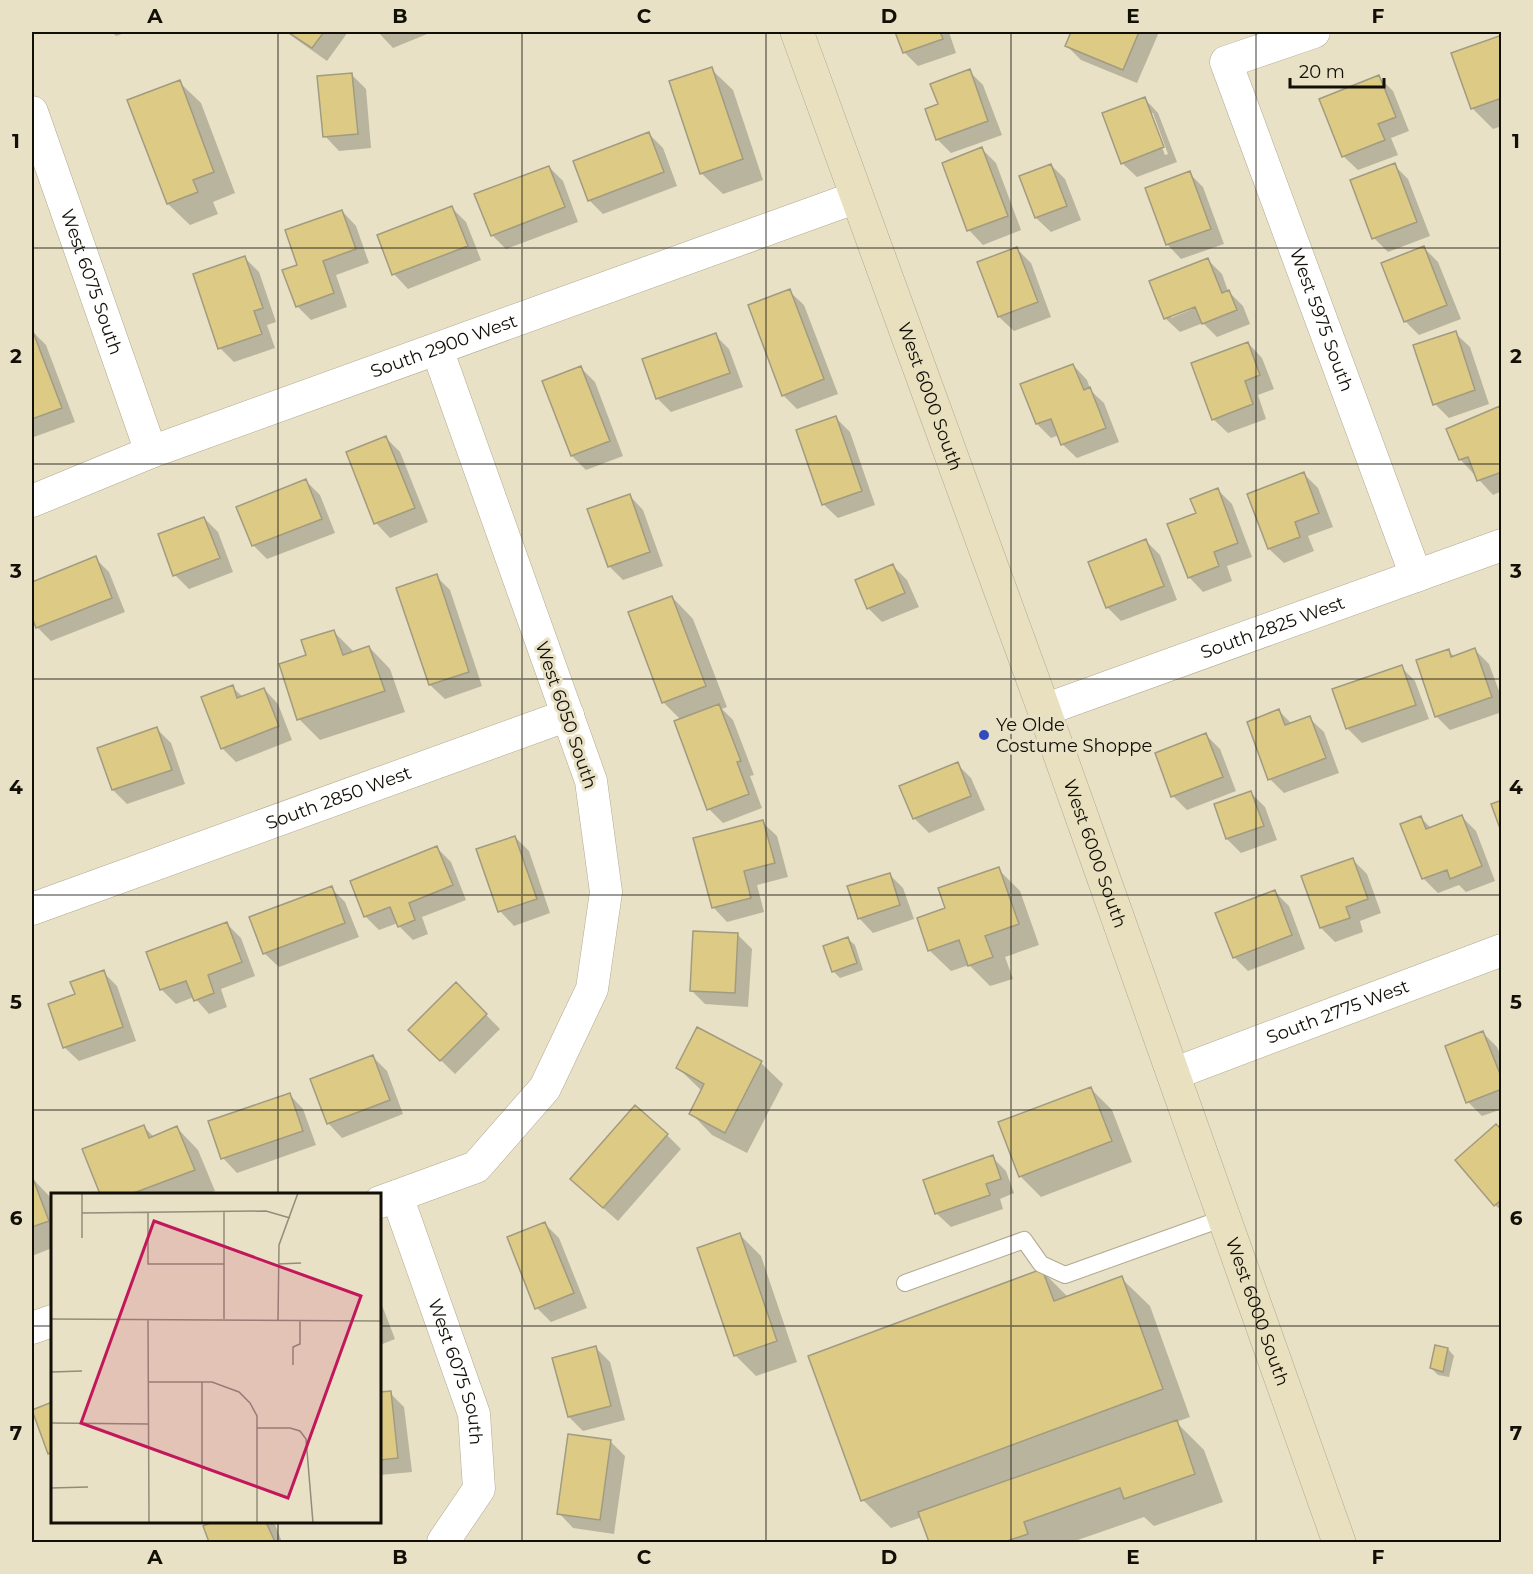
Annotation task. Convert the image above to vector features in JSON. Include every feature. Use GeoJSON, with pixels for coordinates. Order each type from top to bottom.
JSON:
{"type":"FeatureCollection","features":[{"type":"Feature","properties":{"kind":"street","name":"West 6000 South"},"geometry":{"type":"LineString","coordinates":[[797,32],[1044,710],[1339,1542]]}},
{"type":"Feature","properties":{"kind":"street","name":"West 5975 South"},"geometry":{"type":"LineString","coordinates":[[1314,32],[1226,62],[1416,576]]}},
{"type":"Feature","properties":{"kind":"street","name":"West 6075 South"},"geometry":{"type":"LineString","coordinates":[[32,112],[151,452]]}},
{"type":"Feature","properties":{"kind":"street","name":"South 2900 West"},"geometry":{"type":"LineString","coordinates":[[32,501],[151,452],[857,197]]}},
{"type":"Feature","properties":{"kind":"street","name":"West 6050 South"},"geometry":{"type":"LineString","coordinates":[[388,1199],[476,1167],[545,1088],[592,989],[606,892],[591,782],[438,349]]}},
{"type":"Feature","properties":{"kind":"street","name":"South 2825 West"},"geometry":{"type":"LineString","coordinates":[[1044,710],[1502,545]]}},
{"type":"Feature","properties":{"kind":"street","name":"South 2850 West"},"geometry":{"type":"LineString","coordinates":[[32,909],[567,715]]}},
{"type":"Feature","properties":{"kind":"street","name":"South 2775 West"},"geometry":{"type":"LineString","coordinates":[[1173,1074],[1502,950]]}},
{"type":"Feature","properties":{"kind":"street","name":"West 6075 South"},"geometry":{"type":"LineString","coordinates":[[388,1199],[474,1414],[479,1489],[443,1542]]}},
{"type":"Feature","properties":{"kind":"street"},"geometry":{"type":"LineString","coordinates":[[32,1328],[51,1321]]}},
{"type":"Feature","properties":{"kind":"lane"},"geometry":{"type":"LineString","coordinates":[[904,1282],[1024,1240],[1041,1264],[1065,1275],[1224,1218]]}},
{"type":"Feature","properties":{"kind":"building"},"geometry":{"type":"Polygon","coordinates":[[[288,32],[324,32],[312,48],[288,32]]]}},
{"type":"Feature","properties":{"kind":"building"},"geometry":{"type":"Polygon","coordinates":[[[895,32],[940,32],[943,39],[903,53],[895,32]]]}},
{"type":"Feature","properties":{"kind":"building"},"geometry":{"type":"Polygon","coordinates":[[[1071,32],[1139,32],[1123,70],[1065,46],[1071,32]]]}},
{"type":"Feature","properties":{"kind":"building"},"geometry":{"type":"Polygon","coordinates":[[[1502,35],[1502,98],[1471,109],[1451,53],[1502,35]]]}},
{"type":"Feature","properties":{"kind":"building"},"geometry":{"type":"Polygon","coordinates":[[[712,67],[743,159],[700,174],[669,81],[712,67]]]}},
{"type":"Feature","properties":{"kind":"building"},"geometry":{"type":"Polygon","coordinates":[[[970,69],[988,121],[936,140],[925,109],[938,104],[930,84],[970,69]]]}},
{"type":"Feature","properties":{"kind":"building"},"geometry":{"type":"Polygon","coordinates":[[[352,73],[358,134],[323,137],[317,76],[352,73]]]}},
{"type":"Feature","properties":{"kind":"building"},"geometry":{"type":"Polygon","coordinates":[[[1379,75],[1396,117],[1378,124],[1385,140],[1342,157],[1319,99],[1379,75]]]}},
{"type":"Feature","properties":{"kind":"building"},"geometry":{"type":"Polygon","coordinates":[[[180,80],[214,172],[193,180],[198,192],[167,204],[127,100],[180,80]]]}},
{"type":"Feature","properties":{"kind":"building"},"geometry":{"type":"Polygon","coordinates":[[[1145,97],[1164,147],[1121,164],[1102,113],[1145,97]]]}},
{"type":"Feature","properties":{"kind":"building"},"geometry":{"type":"Polygon","coordinates":[[[649,132],[664,172],[588,201],[573,161],[649,132]]]}},
{"type":"Feature","properties":{"kind":"building"},"geometry":{"type":"Polygon","coordinates":[[[982,147],[1008,216],[967,231],[942,163],[982,147]]]}},
{"type":"Feature","properties":{"kind":"building"},"geometry":{"type":"Polygon","coordinates":[[[1395,163],[1417,222],[1372,239],[1350,180],[1395,163]]]}},
{"type":"Feature","properties":{"kind":"building"},"geometry":{"type":"Polygon","coordinates":[[[1051,164],[1067,206],[1035,218],[1019,176],[1051,164]]]}},
{"type":"Feature","properties":{"kind":"building"},"geometry":{"type":"Polygon","coordinates":[[[549,166],[565,207],[491,236],[474,194],[549,166]]]}},
{"type":"Feature","properties":{"kind":"building"},"geometry":{"type":"Polygon","coordinates":[[[1190,171],[1211,229],[1166,245],[1145,188],[1190,171]]]}},
{"type":"Feature","properties":{"kind":"building"},"geometry":{"type":"Polygon","coordinates":[[[452,206],[468,246],[392,275],[377,235],[452,206]]]}},
{"type":"Feature","properties":{"kind":"building"},"geometry":{"type":"Polygon","coordinates":[[[342,210],[356,249],[323,261],[334,293],[296,307],[282,270],[297,265],[285,230],[342,210]]]}},
{"type":"Feature","properties":{"kind":"building"},"geometry":{"type":"Polygon","coordinates":[[[1424,246],[1447,305],[1404,322],[1381,263],[1424,246]]]}},
{"type":"Feature","properties":{"kind":"building"},"geometry":{"type":"Polygon","coordinates":[[[1017,247],[1038,302],[998,317],[977,262],[1017,247]]]}},
{"type":"Feature","properties":{"kind":"building"},"geometry":{"type":"Polygon","coordinates":[[[245,256],[263,308],[254,311],[262,334],[218,349],[193,274],[245,256]]]}},
{"type":"Feature","properties":{"kind":"building"},"geometry":{"type":"Polygon","coordinates":[[[1208,258],[1222,293],[1229,290],[1237,310],[1202,324],[1195,307],[1164,319],[1149,281],[1208,258]]]}},
{"type":"Feature","properties":{"kind":"building"},"geometry":{"type":"Polygon","coordinates":[[[790,289],[824,379],[782,396],[748,305],[790,289]]]}},
{"type":"Feature","properties":{"kind":"building"},"geometry":{"type":"Polygon","coordinates":[[[32,329],[62,408],[32,419],[32,329]]]}},
{"type":"Feature","properties":{"kind":"building"},"geometry":{"type":"Polygon","coordinates":[[[1456,331],[1475,390],[1433,405],[1413,345],[1456,331]]]}},
{"type":"Feature","properties":{"kind":"building"},"geometry":{"type":"Polygon","coordinates":[[[716,333],[730,373],[656,399],[642,359],[716,333]]]}},
{"type":"Feature","properties":{"kind":"building"},"geometry":{"type":"Polygon","coordinates":[[[1248,342],[1260,375],[1245,381],[1253,404],[1212,420],[1191,363],[1248,342]]]}},
{"type":"Feature","properties":{"kind":"building"},"geometry":{"type":"Polygon","coordinates":[[[1073,364],[1084,390],[1090,387],[1106,428],[1061,445],[1051,419],[1036,424],[1020,384],[1073,364]]]}},
{"type":"Feature","properties":{"kind":"building"},"geometry":{"type":"Polygon","coordinates":[[[581,366],[610,441],[571,456],[542,381],[581,366]]]}},
{"type":"Feature","properties":{"kind":"building"},"geometry":{"type":"Polygon","coordinates":[[[1500,406],[1502,410],[1502,472],[1477,481],[1468,457],[1459,460],[1446,429],[1500,406]]]}},
{"type":"Feature","properties":{"kind":"building"},"geometry":{"type":"Polygon","coordinates":[[[836,416],[862,491],[822,505],[796,430],[836,416]]]}},
{"type":"Feature","properties":{"kind":"building"},"geometry":{"type":"Polygon","coordinates":[[[386,436],[415,508],[374,524],[346,452],[386,436]]]}},
{"type":"Feature","properties":{"kind":"building"},"geometry":{"type":"Polygon","coordinates":[[[1304,472],[1319,513],[1295,522],[1300,537],[1268,549],[1247,494],[1304,472]]]}},
{"type":"Feature","properties":{"kind":"building"},"geometry":{"type":"Polygon","coordinates":[[[306,479],[322,519],[252,546],[236,507],[306,479]]]}},
{"type":"Feature","properties":{"kind":"building"},"geometry":{"type":"Polygon","coordinates":[[[1218,488],[1238,543],[1214,552],[1219,566],[1188,578],[1167,524],[1196,513],[1190,499],[1218,488]]]}},
{"type":"Feature","properties":{"kind":"building"},"geometry":{"type":"Polygon","coordinates":[[[630,494],[650,552],[608,567],[587,509],[630,494]]]}},
{"type":"Feature","properties":{"kind":"building"},"geometry":{"type":"Polygon","coordinates":[[[204,517],[220,558],[173,576],[158,534],[204,517]]]}},
{"type":"Feature","properties":{"kind":"building"},"geometry":{"type":"Polygon","coordinates":[[[1146,539],[1164,586],[1106,608],[1088,562],[1146,539]]]}},
{"type":"Feature","properties":{"kind":"building"},"geometry":{"type":"Polygon","coordinates":[[[96,556],[112,598],[36,628],[32,617],[32,582],[96,556]]]}},
{"type":"Feature","properties":{"kind":"building"},"geometry":{"type":"Polygon","coordinates":[[[893,564],[905,593],[867,609],[855,580],[893,564]]]}},
{"type":"Feature","properties":{"kind":"building"},"geometry":{"type":"Polygon","coordinates":[[[437,574],[469,672],[429,685],[396,588],[437,574]]]}},
{"type":"Feature","properties":{"kind":"building"},"geometry":{"type":"Polygon","coordinates":[[[672,596],[706,686],[662,703],[628,612],[672,596]]]}},
{"type":"Feature","properties":{"kind":"building"},"geometry":{"type":"Polygon","coordinates":[[[334,630],[343,655],[369,646],[385,691],[297,720],[279,664],[306,655],[301,640],[334,630]]]}},
{"type":"Feature","properties":{"kind":"building"},"geometry":{"type":"Polygon","coordinates":[[[1475,648],[1492,697],[1435,717],[1416,660],[1449,649],[1451,657],[1475,648]]]}},
{"type":"Feature","properties":{"kind":"building"},"geometry":{"type":"Polygon","coordinates":[[[1402,665],[1416,705],[1346,729],[1332,689],[1402,665]]]}},
{"type":"Feature","properties":{"kind":"building"},"geometry":{"type":"Polygon","coordinates":[[[233,685],[237,698],[264,688],[279,726],[221,749],[201,697],[233,685]]]}},
{"type":"Feature","properties":{"kind":"building"},"geometry":{"type":"Polygon","coordinates":[[[719,704],[741,761],[737,762],[749,794],[707,810],[674,721],[719,704]]]}},
{"type":"Feature","properties":{"kind":"building"},"geometry":{"type":"Polygon","coordinates":[[[1279,709],[1285,725],[1310,716],[1326,758],[1268,780],[1247,722],[1279,709]]]}},
{"type":"Feature","properties":{"kind":"building"},"geometry":{"type":"Polygon","coordinates":[[[157,727],[172,770],[112,790],[97,748],[157,727]]]}},
{"type":"Feature","properties":{"kind":"building"},"geometry":{"type":"Polygon","coordinates":[[[1206,733],[1223,777],[1171,797],[1155,753],[1206,733]]]}},
{"type":"Feature","properties":{"kind":"building"},"geometry":{"type":"Polygon","coordinates":[[[958,762],[971,796],[913,819],[899,786],[958,762]]]}},
{"type":"Feature","properties":{"kind":"building"},"geometry":{"type":"Polygon","coordinates":[[[1251,791],[1264,826],[1226,839],[1214,804],[1251,791]]]}},
{"type":"Feature","properties":{"kind":"building"},"geometry":{"type":"Polygon","coordinates":[[[1502,800],[1502,834],[1491,804],[1502,800]]]}},
{"type":"Feature","properties":{"kind":"building"},"geometry":{"type":"Polygon","coordinates":[[[1462,815],[1482,866],[1450,879],[1447,870],[1422,879],[1400,824],[1421,816],[1426,829],[1462,815]]]}},
{"type":"Feature","properties":{"kind":"building"},"geometry":{"type":"Polygon","coordinates":[[[763,820],[775,863],[744,871],[751,898],[712,908],[693,838],[763,820]]]}},
{"type":"Feature","properties":{"kind":"building"},"geometry":{"type":"Polygon","coordinates":[[[515,836],[537,899],[498,912],[476,849],[515,836]]]}},
{"type":"Feature","properties":{"kind":"building"},"geometry":{"type":"Polygon","coordinates":[[[437,846],[453,885],[409,903],[415,920],[398,927],[390,907],[364,917],[350,881],[437,846]]]}},
{"type":"Feature","properties":{"kind":"building"},"geometry":{"type":"Polygon","coordinates":[[[1353,858],[1368,899],[1346,907],[1350,918],[1320,928],[1301,876],[1353,858]]]}},
{"type":"Feature","properties":{"kind":"building"},"geometry":{"type":"Polygon","coordinates":[[[999,867],[1019,924],[985,936],[993,957],[968,966],[959,940],[928,951],[917,918],[945,908],[938,888],[999,867]]]}},
{"type":"Feature","properties":{"kind":"building"},"geometry":{"type":"Polygon","coordinates":[[[890,873],[900,905],[858,919],[847,886],[890,873]]]}},
{"type":"Feature","properties":{"kind":"building"},"geometry":{"type":"Polygon","coordinates":[[[332,886],[345,923],[263,954],[249,917],[332,886]]]}},
{"type":"Feature","properties":{"kind":"building"},"geometry":{"type":"Polygon","coordinates":[[[1275,890],[1292,935],[1233,958],[1215,913],[1275,890]]]}},
{"type":"Feature","properties":{"kind":"building"},"geometry":{"type":"Polygon","coordinates":[[[227,922],[242,962],[208,975],[214,993],[194,1001],[186,981],[160,990],[146,952],[227,922]]]}},
{"type":"Feature","properties":{"kind":"building"},"geometry":{"type":"Polygon","coordinates":[[[693,931],[738,933],[735,993],[690,991],[693,931]]]}},
{"type":"Feature","properties":{"kind":"building"},"geometry":{"type":"Polygon","coordinates":[[[848,937],[857,963],[832,972],[823,946],[848,937]]]}},
{"type":"Feature","properties":{"kind":"building"},"geometry":{"type":"Polygon","coordinates":[[[104,970],[123,1027],[63,1048],[48,1004],[75,994],[70,982],[104,970]]]}},
{"type":"Feature","properties":{"kind":"building"},"geometry":{"type":"Polygon","coordinates":[[[456,982],[487,1014],[440,1061],[408,1030],[456,982]]]}},
{"type":"Feature","properties":{"kind":"building"},"geometry":{"type":"Polygon","coordinates":[[[697,1027],[762,1061],[725,1133],[689,1114],[704,1084],[676,1068],[697,1027]]]}},
{"type":"Feature","properties":{"kind":"building"},"geometry":{"type":"Polygon","coordinates":[[[1483,1031],[1502,1079],[1502,1089],[1466,1103],[1445,1046],[1483,1031]]]}},
{"type":"Feature","properties":{"kind":"building"},"geometry":{"type":"Polygon","coordinates":[[[373,1055],[390,1100],[327,1124],[310,1079],[373,1055]]]}},
{"type":"Feature","properties":{"kind":"building"},"geometry":{"type":"Polygon","coordinates":[[[1091,1087],[1112,1141],[1019,1177],[998,1122],[1091,1087]]]}},
{"type":"Feature","properties":{"kind":"building"},"geometry":{"type":"Polygon","coordinates":[[[290,1093],[303,1131],[221,1159],[208,1121],[290,1093]]]}},
{"type":"Feature","properties":{"kind":"building"},"geometry":{"type":"Polygon","coordinates":[[[635,1105],[668,1134],[603,1208],[570,1179],[635,1105]]]}},
{"type":"Feature","properties":{"kind":"building"},"geometry":{"type":"Polygon","coordinates":[[[1496,1124],[1502,1130],[1502,1199],[1494,1206],[1455,1160],[1496,1124]]]}},
{"type":"Feature","properties":{"kind":"building"},"geometry":{"type":"Polygon","coordinates":[[[144,1125],[149,1138],[177,1126],[195,1170],[134,1193],[100,1193],[82,1149],[144,1125]]]}},
{"type":"Feature","properties":{"kind":"building"},"geometry":{"type":"Polygon","coordinates":[[[993,1155],[1001,1179],[986,1184],[990,1195],[935,1214],[923,1180],[993,1155]]]}},
{"type":"Feature","properties":{"kind":"building"},"geometry":{"type":"Polygon","coordinates":[[[32,1176],[49,1221],[32,1227],[32,1176]]]}},
{"type":"Feature","properties":{"kind":"building"},"geometry":{"type":"Polygon","coordinates":[[[545,1222],[574,1293],[535,1309],[507,1237],[545,1222]]]}},
{"type":"Feature","properties":{"kind":"building"},"geometry":{"type":"Polygon","coordinates":[[[740,1233],[777,1341],[734,1356],[697,1248],[740,1233]]]}},
{"type":"Feature","properties":{"kind":"building"},"geometry":{"type":"Polygon","coordinates":[[[1042,1269],[1054,1301],[1122,1276],[1163,1389],[861,1501],[808,1356],[1042,1269]]]}},
{"type":"Feature","properties":{"kind":"building"},"geometry":{"type":"Polygon","coordinates":[[[1435,1345],[1448,1348],[1443,1372],[1430,1368],[1435,1345]]]}},
{"type":"Feature","properties":{"kind":"building"},"geometry":{"type":"Polygon","coordinates":[[[596,1346],[611,1406],[568,1417],[552,1358],[596,1346]]]}},
{"type":"Feature","properties":{"kind":"building"},"geometry":{"type":"Polygon","coordinates":[[[391,1391],[398,1458],[381,1460],[381,1392],[391,1391]]]}},
{"type":"Feature","properties":{"kind":"building"},"geometry":{"type":"Polygon","coordinates":[[[51,1402],[51,1452],[48,1454],[32,1410],[51,1402]]]}},
{"type":"Feature","properties":{"kind":"building"},"geometry":{"type":"Polygon","coordinates":[[[1177,1420],[1195,1474],[1124,1499],[1120,1488],[1024,1522],[1028,1534],[1004,1542],[929,1542],[918,1512],[1177,1420]]]}},
{"type":"Feature","properties":{"kind":"building"},"geometry":{"type":"Polygon","coordinates":[[[568,1434],[611,1440],[600,1520],[557,1514],[568,1434]]]}},
{"type":"Feature","properties":{"kind":"building"},"geometry":{"type":"Polygon","coordinates":[[[210,1523],[266,1523],[275,1542],[209,1542],[203,1526],[210,1523]]]}},
{"type":"Feature","properties":{"kind":"place","name":"Ye Olde Costume Shoppe"},"geometry":{"type":"Point","coordinates":[984,735]}}]}
